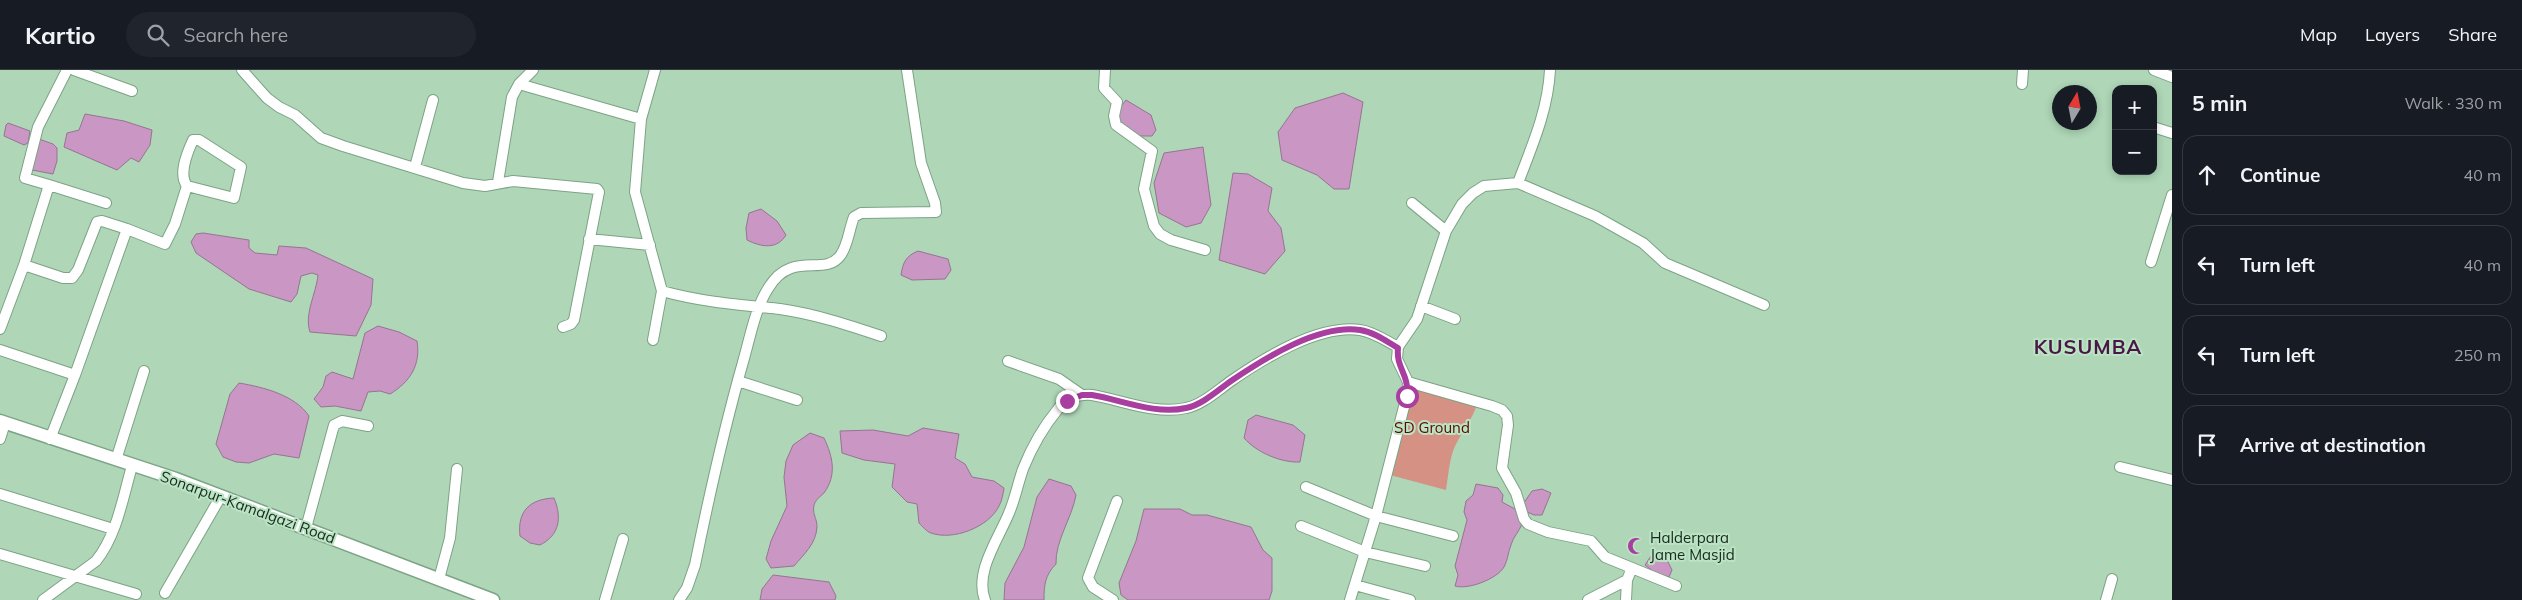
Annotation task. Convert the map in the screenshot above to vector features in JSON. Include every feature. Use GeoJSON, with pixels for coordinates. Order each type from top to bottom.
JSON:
{"type":"FeatureCollection","features":[{"type":"Feature","properties":{"kind":"main road","name":"Sonarpur-Kamalgazi Road"},"geometry":{"type":"LineString","coordinates":[[2,422],[221,496],[488,599]]}},
{"type":"Feature","properties":{"kind":"street"},"geometry":{"type":"LineString","coordinates":[[67,70],[38,127],[25,178],[106,204]]}},
{"type":"Feature","properties":{"kind":"street"},"geometry":{"type":"LineString","coordinates":[[74,70],[132,91]]}},
{"type":"Feature","properties":{"kind":"street"},"geometry":{"type":"LineString","coordinates":[[242,70],[267,98],[295,115],[321,138],[463,183],[485,186],[498,182],[560,184],[597,189],[599,192],[574,320],[572,324],[563,327]]}},
{"type":"Feature","properties":{"kind":"street"},"geometry":{"type":"LineString","coordinates":[[498,182],[509,108],[519,84],[533,70]]}},
{"type":"Feature","properties":{"kind":"street"},"geometry":{"type":"LineString","coordinates":[[653,340],[662,291],[635,192],[641,119],[655,70]]}},
{"type":"Feature","properties":{"kind":"street"},"geometry":{"type":"LineString","coordinates":[[679,600],[687,588],[695,564],[726,422],[760,308],[768,288],[779,272],[800,265],[830,264],[836,260],[842,254],[854,217],[861,213],[936,212],[935,203],[921,163],[908,70]]}},
{"type":"Feature","properties":{"kind":"street"},"geometry":{"type":"LineString","coordinates":[[1105,70],[1104,88],[1117,102],[1114,116],[1116,125],[1152,151],[1144,189],[1154,226],[1160,234],[1171,240],[1205,250]]}},
{"type":"Feature","properties":{"kind":"street"},"geometry":{"type":"LineString","coordinates":[[1518,183],[1540,126],[1549,93],[1550,70]]}},
{"type":"Feature","properties":{"kind":"street"},"geometry":{"type":"LineString","coordinates":[[2022,84],[2023,70]]}},
{"type":"Feature","properties":{"kind":"street"},"geometry":{"type":"LineString","coordinates":[[2154,70],[2172,77]]}},
{"type":"Feature","properties":{"kind":"street"},"geometry":{"type":"LineString","coordinates":[[519,84],[641,119]]}},
{"type":"Feature","properties":{"kind":"street"},"geometry":{"type":"LineString","coordinates":[[415,167],[434,100]]}},
{"type":"Feature","properties":{"kind":"street"},"geometry":{"type":"LineString","coordinates":[[2157,128],[2172,133]]}},
{"type":"Feature","properties":{"kind":"street"},"geometry":{"type":"LineString","coordinates":[[193,140],[199,140],[241,167],[234,198],[187,186],[183,181],[183,172],[193,140]]}},
{"type":"Feature","properties":{"kind":"street"},"geometry":{"type":"LineString","coordinates":[[1350,600],[1376,516],[1407,396],[1408,382],[1397,359],[1398,348],[1417,319],[1430,274],[1446,231],[1462,204],[1479,189],[1484,186],[1518,183],[1595,216],[1643,243],[1665,263],[1764,305]]}},
{"type":"Feature","properties":{"kind":"street"},"geometry":{"type":"LineString","coordinates":[[0,329],[24,265],[48,185]]}},
{"type":"Feature","properties":{"kind":"street"},"geometry":{"type":"LineString","coordinates":[[24,265],[62,278],[72,278],[78,270],[96,222],[102,221],[165,244],[175,224],[187,186]]}},
{"type":"Feature","properties":{"kind":"street"},"geometry":{"type":"LineString","coordinates":[[2151,262],[2172,195]]}},
{"type":"Feature","properties":{"kind":"street"},"geometry":{"type":"LineString","coordinates":[[1412,203],[1446,231]]}},
{"type":"Feature","properties":{"kind":"street"},"geometry":{"type":"LineString","coordinates":[[50,439],[127,229]]}},
{"type":"Feature","properties":{"kind":"street"},"geometry":{"type":"LineString","coordinates":[[589,239],[650,245]]}},
{"type":"Feature","properties":{"kind":"street"},"geometry":{"type":"LineString","coordinates":[[662,291],[687,298],[812,316],[881,336]]}},
{"type":"Feature","properties":{"kind":"street"},"geometry":{"type":"LineString","coordinates":[[1421,306],[1455,319]]}},
{"type":"Feature","properties":{"kind":"street"},"geometry":{"type":"LineString","coordinates":[[985,600],[983,582],[988,559],[1010,512],[1026,462],[1058,408],[1067,401],[1082,395],[1103,397],[1154,409],[1186,408],[1200,403],[1247,370],[1317,334],[1347,329],[1362,330],[1374,334],[1398,348]]}},
{"type":"Feature","properties":{"kind":"street"},"geometry":{"type":"LineString","coordinates":[[0,350],[75,375]]}},
{"type":"Feature","properties":{"kind":"street"},"geometry":{"type":"LineString","coordinates":[[1008,361],[1059,379],[1082,395]]}},
{"type":"Feature","properties":{"kind":"street"},"geometry":{"type":"LineString","coordinates":[[116,460],[144,371]]}},
{"type":"Feature","properties":{"kind":"street"},"geometry":{"type":"LineString","coordinates":[[738,381],[797,400]]}},
{"type":"Feature","properties":{"kind":"street"},"geometry":{"type":"LineString","coordinates":[[1408,382],[1502,410],[1507,416],[1508,425],[1502,468],[1516,493],[1524,519],[1528,524],[1548,532],[1591,542],[1605,557],[1676,586]]}},
{"type":"Feature","properties":{"kind":"street"},"geometry":{"type":"LineString","coordinates":[[306,528],[334,425],[342,421],[368,426]]}},
{"type":"Feature","properties":{"kind":"street"},"geometry":{"type":"LineString","coordinates":[[0,439],[2,422]]}},
{"type":"Feature","properties":{"kind":"street"},"geometry":{"type":"LineString","coordinates":[[43,600],[96,561],[113,529],[132,466]]}},
{"type":"Feature","properties":{"kind":"street"},"geometry":{"type":"LineString","coordinates":[[2120,467],[2172,480]]}},
{"type":"Feature","properties":{"kind":"street"},"geometry":{"type":"LineString","coordinates":[[440,579],[450,538],[458,469]]}},
{"type":"Feature","properties":{"kind":"street"},"geometry":{"type":"LineString","coordinates":[[1306,487],[1376,516],[1453,536]]}},
{"type":"Feature","properties":{"kind":"street"},"geometry":{"type":"LineString","coordinates":[[0,494],[113,529]]}},
{"type":"Feature","properties":{"kind":"street"},"geometry":{"type":"LineString","coordinates":[[165,593],[221,496]]}},
{"type":"Feature","properties":{"kind":"street"},"geometry":{"type":"LineString","coordinates":[[1113,600],[1093,587],[1088,578],[1117,501]]}},
{"type":"Feature","properties":{"kind":"street"},"geometry":{"type":"LineString","coordinates":[[1301,526],[1365,552],[1425,566]]}},
{"type":"Feature","properties":{"kind":"street"},"geometry":{"type":"LineString","coordinates":[[604,600],[623,540]]}},
{"type":"Feature","properties":{"kind":"street"},"geometry":{"type":"LineString","coordinates":[[0,554],[136,594]]}},
{"type":"Feature","properties":{"kind":"street"},"geometry":{"type":"LineString","coordinates":[[1626,600],[1627,580],[1632,568]]}},
{"type":"Feature","properties":{"kind":"street"},"geometry":{"type":"LineString","coordinates":[[2106,600],[2112,579]]}},
{"type":"Feature","properties":{"kind":"street"},"geometry":{"type":"LineString","coordinates":[[1588,600],[1627,580]]}},
{"type":"Feature","properties":{"kind":"street"},"geometry":{"type":"LineString","coordinates":[[1355,585],[1410,600]]}},
{"type":"Feature","properties":{"kind":"green space","name":"SD Ground"},"geometry":{"type":"Polygon","coordinates":[[[1411,386],[1477,404],[1453,451],[1446,490],[1390,475],[1411,386]]]}},
{"type":"Feature","properties":{"kind":"shaded area"},"geometry":{"type":"Polygon","coordinates":[[[1343,93],[1363,102],[1349,189],[1334,189],[1317,175],[1282,160],[1278,132],[1295,108],[1343,93]]]}},
{"type":"Feature","properties":{"kind":"shaded area"},"geometry":{"type":"Polygon","coordinates":[[[1126,100],[1151,115],[1156,130],[1152,136],[1136,136],[1113,117],[1126,100]]]}},
{"type":"Feature","properties":{"kind":"shaded area"},"geometry":{"type":"Polygon","coordinates":[[[85,114],[124,121],[152,130],[150,145],[139,162],[131,158],[117,170],[64,147],[67,133],[79,130],[85,114]]]}},
{"type":"Feature","properties":{"kind":"shaded area"},"geometry":{"type":"Polygon","coordinates":[[[8,123],[30,131],[28,143],[24,145],[4,136],[8,123]]]}},
{"type":"Feature","properties":{"kind":"shaded area"},"geometry":{"type":"Polygon","coordinates":[[[39,139],[53,144],[57,148],[57,161],[53,174],[32,170],[39,139]]]}},
{"type":"Feature","properties":{"kind":"shaded area"},"geometry":{"type":"Polygon","coordinates":[[[1203,147],[1211,205],[1201,223],[1186,227],[1159,213],[1154,183],[1164,153],[1203,147]]]}},
{"type":"Feature","properties":{"kind":"shaded area"},"geometry":{"type":"Polygon","coordinates":[[[1233,173],[1248,174],[1272,188],[1268,211],[1281,228],[1285,251],[1265,274],[1219,260],[1233,173]]]}},
{"type":"Feature","properties":{"kind":"shaded area"},"geometry":{"type":"Polygon","coordinates":[[[761,209],[777,221],[786,235],[778,243],[768,246],[747,240],[746,228],[749,213],[761,209]]]}},
{"type":"Feature","properties":{"kind":"shaded area"},"geometry":{"type":"Polygon","coordinates":[[[203,233],[249,240],[249,248],[255,253],[277,255],[279,246],[306,248],[373,279],[371,305],[356,336],[310,332],[308,318],[318,275],[312,273],[301,276],[297,294],[291,302],[249,289],[196,253],[191,242],[196,234],[203,233]]]}},
{"type":"Feature","properties":{"kind":"shaded area"},"geometry":{"type":"Polygon","coordinates":[[[918,251],[948,259],[951,270],[945,279],[912,280],[901,275],[906,260],[918,251]]]}},
{"type":"Feature","properties":{"kind":"shaded area"},"geometry":{"type":"Polygon","coordinates":[[[378,326],[399,332],[417,341],[417,358],[408,378],[390,394],[380,391],[368,392],[361,411],[335,406],[321,407],[314,399],[323,387],[326,376],[332,372],[353,379],[365,333],[378,326]]]}},
{"type":"Feature","properties":{"kind":"shaded area"},"geometry":{"type":"Polygon","coordinates":[[[239,383],[287,397],[309,416],[299,458],[274,454],[249,463],[236,462],[223,457],[216,444],[230,394],[239,383]]]}},
{"type":"Feature","properties":{"kind":"shaded area"},"geometry":{"type":"Polygon","coordinates":[[[1256,415],[1293,425],[1305,435],[1300,462],[1285,461],[1269,456],[1255,448],[1244,438],[1248,420],[1256,415]]]}},
{"type":"Feature","properties":{"kind":"shaded area"},"geometry":{"type":"Polygon","coordinates":[[[923,428],[959,434],[955,458],[965,464],[972,477],[994,481],[1004,488],[1001,502],[994,514],[979,526],[960,534],[940,535],[929,532],[919,523],[917,504],[907,502],[892,487],[895,464],[864,460],[842,453],[840,431],[873,430],[908,436],[923,428]]]}},
{"type":"Feature","properties":{"kind":"shaded area"},"geometry":{"type":"Polygon","coordinates":[[[810,433],[824,438],[830,452],[832,466],[831,479],[828,486],[814,505],[817,524],[816,533],[809,548],[794,566],[771,568],[766,559],[771,541],[787,506],[784,477],[786,461],[793,445],[810,433]]]}},
{"type":"Feature","properties":{"kind":"shaded area"},"geometry":{"type":"Polygon","coordinates":[[[1049,479],[1071,486],[1076,495],[1058,547],[1056,564],[1049,572],[1046,580],[1044,600],[1004,600],[1005,583],[1024,547],[1037,497],[1049,479]]]}},
{"type":"Feature","properties":{"kind":"shaded area"},"geometry":{"type":"Polygon","coordinates":[[[1476,484],[1498,488],[1503,495],[1502,502],[1515,509],[1522,524],[1512,542],[1504,567],[1495,576],[1474,585],[1455,586],[1458,575],[1455,566],[1467,520],[1464,512],[1466,501],[1473,495],[1476,484]]]}},
{"type":"Feature","properties":{"kind":"shaded area"},"geometry":{"type":"Polygon","coordinates":[[[1542,489],[1551,493],[1542,515],[1534,515],[1525,511],[1523,504],[1532,491],[1542,489]]]}},
{"type":"Feature","properties":{"kind":"shaded area"},"geometry":{"type":"Polygon","coordinates":[[[554,498],[558,512],[558,525],[555,531],[547,541],[540,545],[530,543],[520,536],[523,513],[538,501],[554,498]]]}},
{"type":"Feature","properties":{"kind":"shaded area"},"geometry":{"type":"Polygon","coordinates":[[[1144,509],[1180,509],[1192,515],[1207,515],[1251,527],[1263,550],[1272,558],[1272,591],[1269,600],[1128,600],[1121,595],[1119,583],[1136,541],[1144,509]]]}},
{"type":"Feature","properties":{"kind":"shaded area"},"geometry":{"type":"Polygon","coordinates":[[[1651,556],[1665,556],[1672,570],[1669,577],[1654,572],[1645,565],[1651,556]]]}},
{"type":"Feature","properties":{"kind":"shaded area"},"geometry":{"type":"Polygon","coordinates":[[[773,575],[829,582],[836,596],[835,600],[760,600],[762,589],[773,575]]]}},
{"type":"Feature","properties":{"kind":"place","name":"Halderpara Jame Masjid"},"geometry":{"type":"Point","coordinates":[1636,546]}},
{"type":"Feature","properties":{"kind":"district","name":"KUSUMBA"},"geometry":{"type":"Point","coordinates":[2088,346]}},
{"type":"Feature","properties":{"kind":"route"},"geometry":{"type":"LineString","coordinates":[[1067,401],[1082,395],[1092,395],[1154,409],[1186,408],[1200,403],[1247,370],[1317,334],[1347,329],[1362,330],[1374,334],[1398,348],[1397,359],[1408,382],[1407,396]]}}]}
